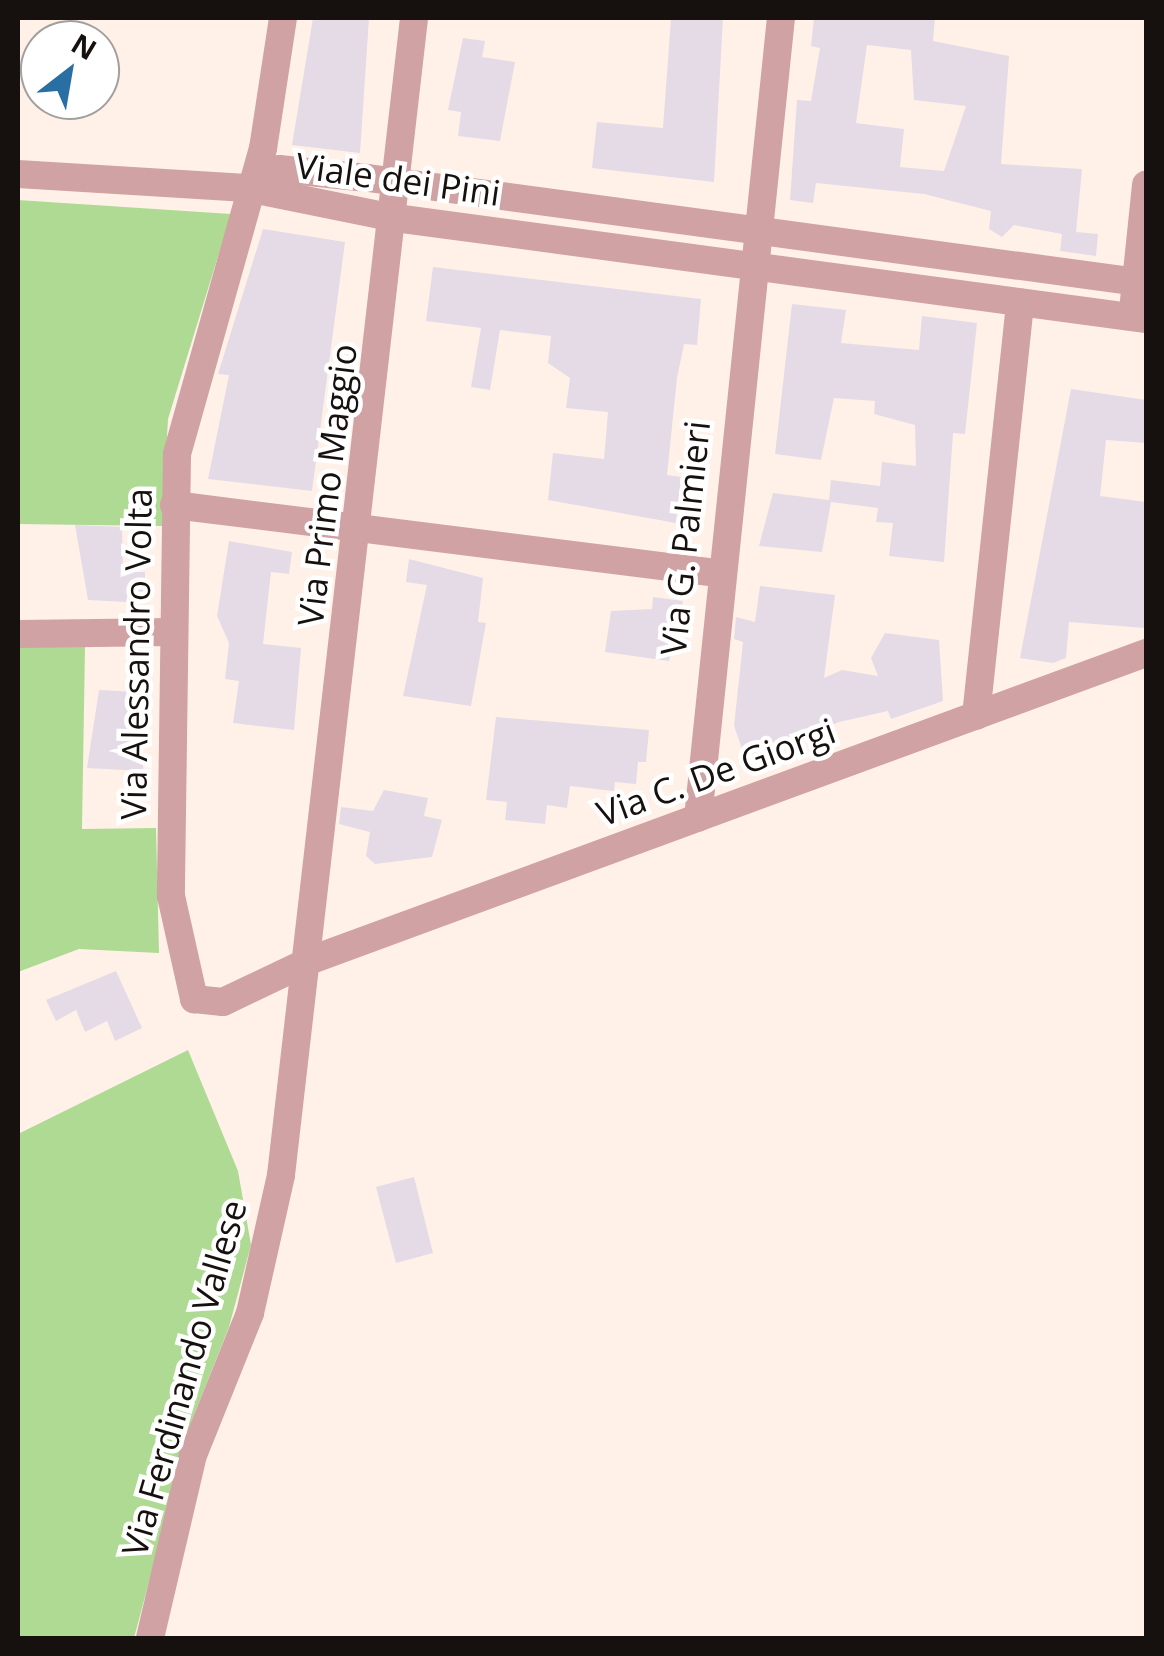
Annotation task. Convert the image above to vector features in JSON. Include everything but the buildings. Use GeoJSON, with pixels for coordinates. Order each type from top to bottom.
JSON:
{"type":"FeatureCollection","features":[{"type":"Feature","properties":{"kind":"street","name":"Via Alessandro Volta"},"geometry":{"type":"LineString","coordinates":[[283,18],[263,148],[248,188],[177,454],[171,896],[194,999],[223,1002],[312,960]]}},
{"type":"Feature","properties":{"kind":"street","name":"Via Primo Maggio"},"geometry":{"type":"LineString","coordinates":[[312,960],[414,18]]}},
{"type":"Feature","properties":{"kind":"street","name":"Via G. Palmieri"},"geometry":{"type":"LineString","coordinates":[[698,818],[718,573],[781,18]]}},
{"type":"Feature","properties":{"kind":"street","name":"Viale dei Pini"},"geometry":{"type":"LineString","coordinates":[[248,188],[279,169],[1141,283]]}},
{"type":"Feature","properties":{"kind":"street"},"geometry":{"type":"LineString","coordinates":[[18,174],[248,188]]}},
{"type":"Feature","properties":{"kind":"street"},"geometry":{"type":"LineString","coordinates":[[1139,318],[1146,185]]}},
{"type":"Feature","properties":{"kind":"street","name":"Viale dei Pini"},"geometry":{"type":"LineString","coordinates":[[248,188],[395,218],[1139,318]]}},
{"type":"Feature","properties":{"kind":"street"},"geometry":{"type":"LineString","coordinates":[[976,716],[1020,302]]}},
{"type":"Feature","properties":{"kind":"street"},"geometry":{"type":"LineString","coordinates":[[174,505],[718,573]]}},
{"type":"Feature","properties":{"kind":"street"},"geometry":{"type":"LineString","coordinates":[[18,634],[173,632]]}},
{"type":"Feature","properties":{"kind":"street","name":"Via C. De Giorgi"},"geometry":{"type":"LineString","coordinates":[[312,960],[1146,654]]}},
{"type":"Feature","properties":{"kind":"street","name":"Via Ferdinando Vallese"},"geometry":{"type":"LineString","coordinates":[[150,1638],[194,1455],[269,1245],[312,960]]}},
{"type":"Feature","properties":{"kind":"green space"},"geometry":{"type":"Polygon","coordinates":[[[18,200],[231,214],[168,419],[162,526],[18,524],[18,200]]]}},
{"type":"Feature","properties":{"kind":"green space"},"geometry":{"type":"Polygon","coordinates":[[[85,646],[82,829],[156,828],[159,953],[79,949],[18,972],[18,647],[85,646]]]}},
{"type":"Feature","properties":{"kind":"green space"},"geometry":{"type":"Polygon","coordinates":[[[188,1050],[238,1171],[251,1245],[229,1327],[192,1420],[134,1638],[18,1638],[18,1134],[188,1050]]]}}]}
